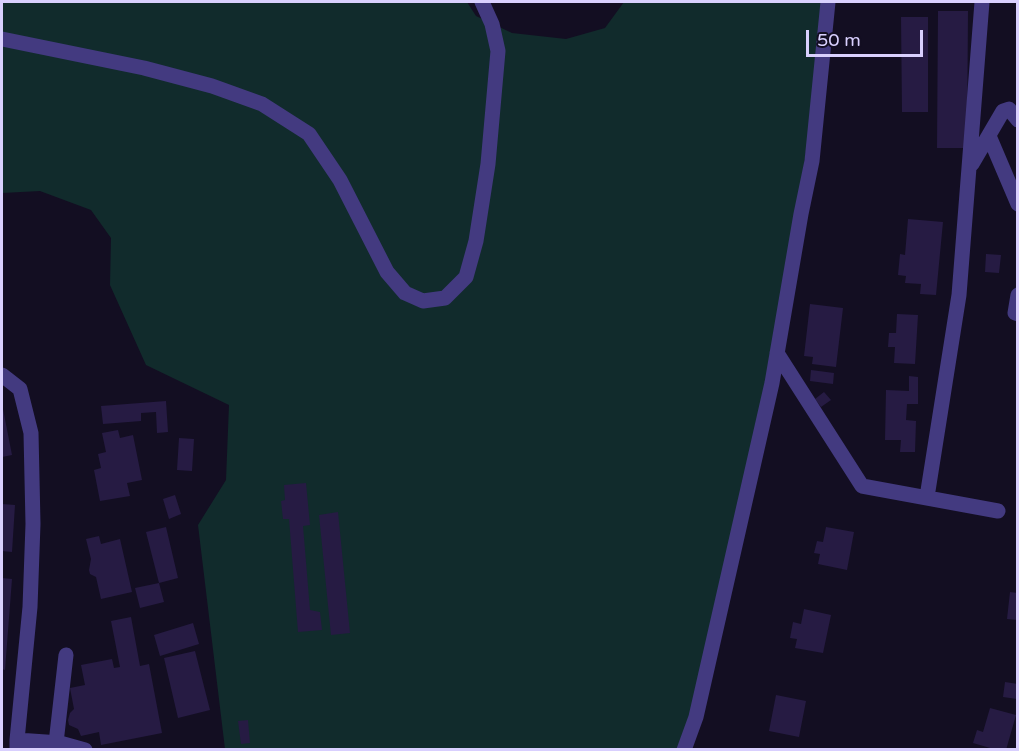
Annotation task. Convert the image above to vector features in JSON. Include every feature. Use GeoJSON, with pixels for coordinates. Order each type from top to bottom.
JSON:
{"type":"FeatureCollection","features":[{"type":"Feature","properties":{"kind":"street"},"geometry":{"type":"LineString","coordinates":[[2,39],[144,68],[212,86],[262,104],[309,134],[340,180],[387,272],[405,293],[423,301],[445,298],[466,277],[476,241],[488,164],[498,51],[492,24],[482,2]]}},
{"type":"Feature","properties":{"kind":"street"},"geometry":{"type":"LineString","coordinates":[[684,750],[698,711],[769,395],[812,161],[828,2]]}},
{"type":"Feature","properties":{"kind":"street"},"geometry":{"type":"LineString","coordinates":[[927,497],[958,295],[982,2]]}},
{"type":"Feature","properties":{"kind":"street"},"geometry":{"type":"LineString","coordinates":[[969,169],[1005,109],[1009,109],[1017,120]]}},
{"type":"Feature","properties":{"kind":"street"},"geometry":{"type":"LineString","coordinates":[[989,136],[1017,204]]}},
{"type":"Feature","properties":{"kind":"street"},"geometry":{"type":"LineString","coordinates":[[1017,295],[1015,313],[1017,314]]}},
{"type":"Feature","properties":{"kind":"street"},"geometry":{"type":"LineString","coordinates":[[777,353],[862,486],[998,511]]}},
{"type":"Feature","properties":{"kind":"street"},"geometry":{"type":"LineString","coordinates":[[2,375],[20,389],[31,434],[33,524],[30,607],[17,745],[56,742],[85,750]]}},
{"type":"Feature","properties":{"kind":"street"},"geometry":{"type":"LineString","coordinates":[[56,742],[66,655]]}},
{"type":"Feature","properties":{"kind":"green space"},"geometry":{"type":"Polygon","coordinates":[[[2,2],[467,2],[476,16],[512,33],[566,39],[605,28],[624,2],[828,2],[772,383],[684,749],[225,749],[198,525],[226,480],[229,405],[146,365],[110,285],[111,238],[91,210],[40,191],[2,193],[2,2]]]}},
{"type":"Feature","properties":{"kind":"building"},"geometry":{"type":"Polygon","coordinates":[[[938,11],[968,11],[967,148],[937,148],[938,11]]]}},
{"type":"Feature","properties":{"kind":"building"},"geometry":{"type":"Polygon","coordinates":[[[901,17],[928,17],[928,112],[902,112],[901,17]]]}},
{"type":"Feature","properties":{"kind":"building"},"geometry":{"type":"Polygon","coordinates":[[[908,219],[943,222],[936,295],[920,294],[921,284],[905,283],[906,276],[898,275],[900,254],[905,255],[908,219]]]}},
{"type":"Feature","properties":{"kind":"building"},"geometry":{"type":"Polygon","coordinates":[[[986,254],[1001,255],[999,273],[985,272],[986,254]]]}},
{"type":"Feature","properties":{"kind":"building"},"geometry":{"type":"Polygon","coordinates":[[[810,304],[843,308],[836,367],[812,364],[813,357],[804,356],[810,304]]]}},
{"type":"Feature","properties":{"kind":"building"},"geometry":{"type":"Polygon","coordinates":[[[897,314],[918,315],[915,364],[894,363],[895,347],[888,347],[889,333],[896,333],[897,314]]]}},
{"type":"Feature","properties":{"kind":"building"},"geometry":{"type":"Polygon","coordinates":[[[811,370],[834,373],[833,384],[810,381],[811,370]]]}},
{"type":"Feature","properties":{"kind":"building"},"geometry":{"type":"Polygon","coordinates":[[[909,376],[918,377],[918,404],[907,404],[906,420],[916,421],[915,452],[900,452],[901,440],[885,440],[886,390],[909,391],[909,376]]]}},
{"type":"Feature","properties":{"kind":"building"},"geometry":{"type":"Polygon","coordinates":[[[824,392],[831,400],[821,407],[815,399],[824,392]]]}},
{"type":"Feature","properties":{"kind":"building"},"geometry":{"type":"Polygon","coordinates":[[[166,401],[168,432],[157,433],[156,412],[141,413],[141,421],[103,424],[101,406],[166,401]]]}},
{"type":"Feature","properties":{"kind":"building"},"geometry":{"type":"Polygon","coordinates":[[[2,404],[12,455],[2,457],[2,404]]]}},
{"type":"Feature","properties":{"kind":"building"},"geometry":{"type":"Polygon","coordinates":[[[118,430],[120,438],[133,435],[142,480],[127,483],[130,496],[100,501],[94,470],[101,468],[98,454],[106,452],[102,433],[118,430]]]}},
{"type":"Feature","properties":{"kind":"building"},"geometry":{"type":"Polygon","coordinates":[[[179,438],[194,439],[192,471],[177,470],[179,438]]]}},
{"type":"Feature","properties":{"kind":"building"},"geometry":{"type":"Polygon","coordinates":[[[306,483],[310,525],[303,526],[310,610],[320,612],[322,630],[298,632],[289,519],[283,519],[281,501],[285,500],[284,485],[306,483]]]}},
{"type":"Feature","properties":{"kind":"building"},"geometry":{"type":"Polygon","coordinates":[[[175,495],[181,514],[169,519],[163,499],[175,495]]]}},
{"type":"Feature","properties":{"kind":"building"},"geometry":{"type":"Polygon","coordinates":[[[2,504],[15,505],[12,552],[2,551],[2,504]]]}},
{"type":"Feature","properties":{"kind":"building"},"geometry":{"type":"Polygon","coordinates":[[[338,512],[350,633],[331,635],[319,515],[338,512]]]}},
{"type":"Feature","properties":{"kind":"building"},"geometry":{"type":"Polygon","coordinates":[[[166,527],[178,578],[159,583],[146,532],[166,527]]]}},
{"type":"Feature","properties":{"kind":"building"},"geometry":{"type":"Polygon","coordinates":[[[826,527],[854,532],[847,570],[818,564],[820,554],[814,553],[817,541],[823,542],[826,527]]]}},
{"type":"Feature","properties":{"kind":"building"},"geometry":{"type":"Polygon","coordinates":[[[99,536],[101,544],[120,539],[132,592],[101,599],[96,577],[90,574],[89,570],[91,559],[86,539],[99,536]]]}},
{"type":"Feature","properties":{"kind":"building"},"geometry":{"type":"Polygon","coordinates":[[[2,578],[12,579],[5,670],[2,669],[2,578]]]}},
{"type":"Feature","properties":{"kind":"building"},"geometry":{"type":"Polygon","coordinates":[[[159,583],[164,602],[140,608],[135,588],[159,583]]]}},
{"type":"Feature","properties":{"kind":"building"},"geometry":{"type":"Polygon","coordinates":[[[1010,592],[1018,593],[1018,620],[1007,619],[1010,592]]]}},
{"type":"Feature","properties":{"kind":"building"},"geometry":{"type":"Polygon","coordinates":[[[804,609],[831,615],[823,653],[795,648],[797,639],[790,638],[793,622],[801,624],[804,609]]]}},
{"type":"Feature","properties":{"kind":"building"},"geometry":{"type":"Polygon","coordinates":[[[131,617],[140,666],[149,664],[162,733],[101,745],[99,732],[81,736],[78,729],[69,725],[70,713],[74,709],[70,688],[85,685],[81,665],[112,659],[114,668],[120,667],[111,621],[131,617]]]}},
{"type":"Feature","properties":{"kind":"building"},"geometry":{"type":"Polygon","coordinates":[[[193,623],[199,644],[160,656],[154,635],[193,623]]]}},
{"type":"Feature","properties":{"kind":"building"},"geometry":{"type":"Polygon","coordinates":[[[195,651],[210,710],[178,718],[164,658],[195,651]]]}},
{"type":"Feature","properties":{"kind":"building"},"geometry":{"type":"Polygon","coordinates":[[[1005,682],[1018,684],[1017,699],[1003,697],[1005,682]]]}},
{"type":"Feature","properties":{"kind":"building"},"geometry":{"type":"Polygon","coordinates":[[[776,695],[806,701],[799,737],[769,731],[776,695]]]}},
{"type":"Feature","properties":{"kind":"building"},"geometry":{"type":"Polygon","coordinates":[[[990,708],[1016,715],[1006,750],[997,750],[973,743],[977,730],[983,732],[990,708]]]}},
{"type":"Feature","properties":{"kind":"building"},"geometry":{"type":"Polygon","coordinates":[[[248,720],[250,743],[241,744],[238,721],[248,720]]]}}]}
